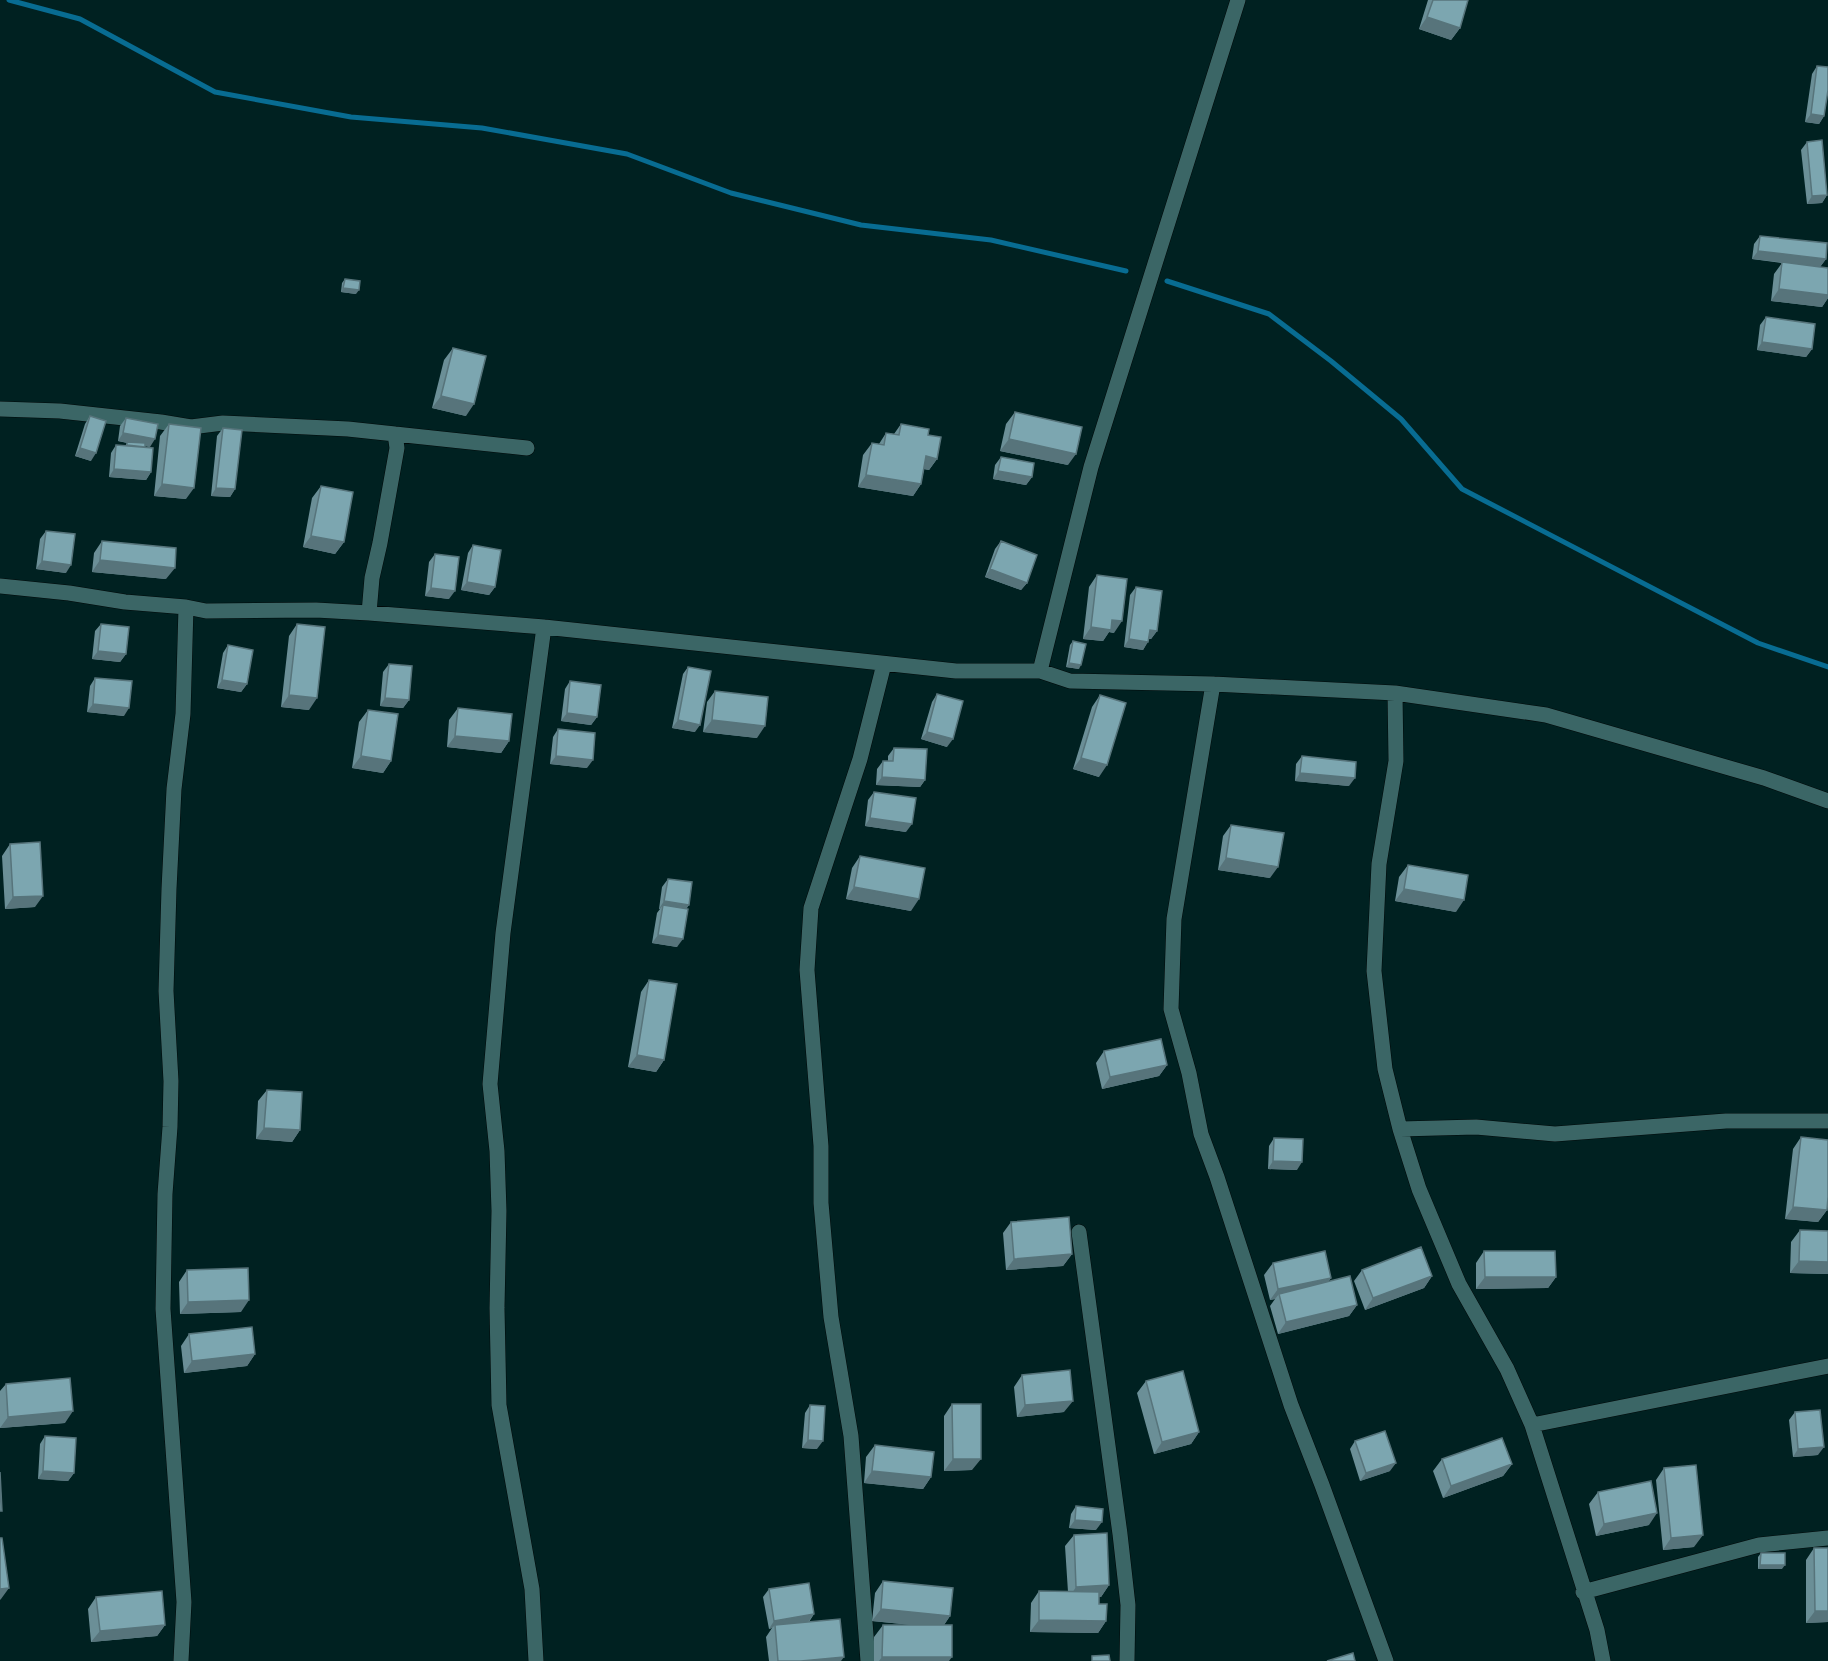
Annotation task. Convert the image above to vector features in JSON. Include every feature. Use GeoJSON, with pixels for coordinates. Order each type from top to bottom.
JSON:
{"type":"FeatureCollection","features":[{"type":"Feature","properties":{"kind":"street"},"geometry":{"type":"LineString","coordinates":[[1040,671],[1091,467],[1238,0]]}},
{"type":"Feature","properties":{"kind":"street"},"geometry":{"type":"LineString","coordinates":[[0,409],[60,411],[190,427],[223,423],[348,429],[527,448]]}},
{"type":"Feature","properties":{"kind":"street"},"geometry":{"type":"LineString","coordinates":[[369,613],[372,578],[397,448],[395,434]]}},
{"type":"Feature","properties":{"kind":"street"},"geometry":{"type":"LineString","coordinates":[[0,586],[69,592],[125,602],[206,611],[316,610],[369,613],[544,627],[956,671],[1040,671],[1070,681],[1213,684],[1395,693],[1546,715],[1764,778],[1828,801]]}},
{"type":"Feature","properties":{"kind":"street"},"geometry":{"type":"LineString","coordinates":[[182,1661],[184,1602],[163,1309],[165,1194],[171,1081],[166,991],[169,889],[174,789],[183,714],[186,607]]}},
{"type":"Feature","properties":{"kind":"street"},"geometry":{"type":"LineString","coordinates":[[536,1661],[532,1589],[499,1404],[496,1308],[500,1211],[490,1084],[503,933],[544,627]]}},
{"type":"Feature","properties":{"kind":"street"},"geometry":{"type":"LineString","coordinates":[[868,1661],[851,1436],[831,1317],[821,1203],[821,1146],[807,970],[811,908],[860,759],[884,664]]}},
{"type":"Feature","properties":{"kind":"street"},"geometry":{"type":"LineString","coordinates":[[1213,684],[1174,919],[1171,1009],[1190,1073],[1201,1134],[1291,1405],[1386,1661]]}},
{"type":"Feature","properties":{"kind":"street"},"geometry":{"type":"LineString","coordinates":[[1395,693],[1396,761],[1379,864],[1374,971],[1385,1069],[1419,1190],[1459,1284],[1507,1369],[1532,1425],[1560,1510],[1583,1592],[1597,1630],[1603,1661]]}},
{"type":"Feature","properties":{"kind":"street"},"geometry":{"type":"LineString","coordinates":[[1400,1129],[1476,1127],[1555,1134],[1726,1121],[1828,1121]]}},
{"type":"Feature","properties":{"kind":"street"},"geometry":{"type":"LineString","coordinates":[[1079,1232],[1123,1558],[1128,1605],[1127,1661]]}},
{"type":"Feature","properties":{"kind":"street"},"geometry":{"type":"LineString","coordinates":[[1532,1425],[1828,1366]]}},
{"type":"Feature","properties":{"kind":"street"},"geometry":{"type":"LineString","coordinates":[[1583,1592],[1758,1545],[1828,1538]]}},
{"type":"Feature","properties":{"kind":"building"},"geometry":{"type":"Polygon","coordinates":[[[1433,0],[1468,0],[1460,28],[1427,17],[1433,0]]]}},
{"type":"Feature","properties":{"kind":"building"},"geometry":{"type":"Polygon","coordinates":[[[1817,66],[1828,67],[1828,90],[1824,116],[1811,114],[1817,66]]]}},
{"type":"Feature","properties":{"kind":"building"},"geometry":{"type":"Polygon","coordinates":[[[1822,140],[1827,195],[1812,196],[1807,142],[1822,140]]]}},
{"type":"Feature","properties":{"kind":"building"},"geometry":{"type":"Polygon","coordinates":[[[1760,236],[1827,243],[1826,259],[1758,251],[1760,236]]]}},
{"type":"Feature","properties":{"kind":"building"},"geometry":{"type":"Polygon","coordinates":[[[1782,262],[1828,268],[1828,295],[1779,289],[1782,262]]]}},
{"type":"Feature","properties":{"kind":"building"},"geometry":{"type":"Polygon","coordinates":[[[345,279],[360,281],[359,290],[343,288],[345,279]]]}},
{"type":"Feature","properties":{"kind":"building"},"geometry":{"type":"Polygon","coordinates":[[[1766,317],[1815,324],[1812,349],[1762,342],[1766,317]]]}},
{"type":"Feature","properties":{"kind":"building"},"geometry":{"type":"Polygon","coordinates":[[[453,348],[486,356],[474,404],[441,396],[453,348]]]}},
{"type":"Feature","properties":{"kind":"building"},"geometry":{"type":"Polygon","coordinates":[[[1015,412],[1082,427],[1076,454],[1009,439],[1015,412]]]}},
{"type":"Feature","properties":{"kind":"building"},"geometry":{"type":"Polygon","coordinates":[[[90,416],[106,421],[96,453],[80,448],[90,416]]]}},
{"type":"Feature","properties":{"kind":"building"},"geometry":{"type":"Polygon","coordinates":[[[126,418],[158,424],[155,439],[123,433],[126,418]]]}},
{"type":"Feature","properties":{"kind":"building"},"geometry":{"type":"Polygon","coordinates":[[[169,424],[201,428],[194,488],[162,484],[169,424]]]}},
{"type":"Feature","properties":{"kind":"building"},"geometry":{"type":"Polygon","coordinates":[[[901,424],[929,429],[928,435],[941,437],[937,459],[926,456],[921,484],[866,475],[872,443],[884,445],[886,433],[899,435],[901,424]]]}},
{"type":"Feature","properties":{"kind":"building"},"geometry":{"type":"Polygon","coordinates":[[[223,428],[242,430],[235,489],[216,488],[223,428]]]}},
{"type":"Feature","properties":{"kind":"building"},"geometry":{"type":"Polygon","coordinates":[[[127,442],[145,443],[145,447],[127,445],[127,442]]]}},
{"type":"Feature","properties":{"kind":"building"},"geometry":{"type":"Polygon","coordinates":[[[116,445],[153,448],[151,472],[114,469],[116,445]]]}},
{"type":"Feature","properties":{"kind":"building"},"geometry":{"type":"Polygon","coordinates":[[[1001,457],[1034,463],[1032,477],[998,471],[1001,457]]]}},
{"type":"Feature","properties":{"kind":"building"},"geometry":{"type":"Polygon","coordinates":[[[321,486],[353,492],[344,542],[311,536],[321,486]]]}},
{"type":"Feature","properties":{"kind":"building"},"geometry":{"type":"Polygon","coordinates":[[[46,531],[75,534],[71,565],[42,561],[46,531]]]}},
{"type":"Feature","properties":{"kind":"building"},"geometry":{"type":"Polygon","coordinates":[[[102,541],[176,548],[175,568],[100,560],[102,541]]]}},
{"type":"Feature","properties":{"kind":"building"},"geometry":{"type":"Polygon","coordinates":[[[1001,541],[1037,555],[1027,583],[990,569],[1001,541]]]}},
{"type":"Feature","properties":{"kind":"building"},"geometry":{"type":"Polygon","coordinates":[[[473,545],[501,550],[495,587],[467,582],[473,545]]]}},
{"type":"Feature","properties":{"kind":"building"},"geometry":{"type":"Polygon","coordinates":[[[435,554],[459,557],[455,591],[431,588],[435,554]]]}},
{"type":"Feature","properties":{"kind":"building"},"geometry":{"type":"Polygon","coordinates":[[[1097,575],[1127,579],[1122,621],[1112,620],[1111,630],[1091,627],[1097,575]]]}},
{"type":"Feature","properties":{"kind":"building"},"geometry":{"type":"Polygon","coordinates":[[[1136,587],[1162,591],[1157,631],[1150,630],[1148,642],[1129,639],[1136,587]]]}},
{"type":"Feature","properties":{"kind":"building"},"geometry":{"type":"Polygon","coordinates":[[[101,624],[129,627],[126,654],[98,651],[101,624]]]}},
{"type":"Feature","properties":{"kind":"building"},"geometry":{"type":"Polygon","coordinates":[[[297,624],[325,627],[317,698],[289,695],[297,624]]]}},
{"type":"Feature","properties":{"kind":"building"},"geometry":{"type":"Polygon","coordinates":[[[1073,641],[1086,644],[1081,665],[1069,663],[1073,641]]]}},
{"type":"Feature","properties":{"kind":"building"},"geometry":{"type":"Polygon","coordinates":[[[228,645],[253,650],[247,684],[222,680],[228,645]]]}},
{"type":"Feature","properties":{"kind":"building"},"geometry":{"type":"Polygon","coordinates":[[[389,664],[412,666],[409,700],[385,698],[389,664]]]}},
{"type":"Feature","properties":{"kind":"building"},"geometry":{"type":"Polygon","coordinates":[[[688,667],[711,671],[700,725],[678,720],[688,667]]]}},
{"type":"Feature","properties":{"kind":"building"},"geometry":{"type":"Polygon","coordinates":[[[95,678],[132,681],[129,708],[93,704],[95,678]]]}},
{"type":"Feature","properties":{"kind":"building"},"geometry":{"type":"Polygon","coordinates":[[[570,681],[601,685],[597,717],[567,713],[570,681]]]}},
{"type":"Feature","properties":{"kind":"building"},"geometry":{"type":"Polygon","coordinates":[[[715,691],[768,697],[765,726],[712,720],[715,691]]]}},
{"type":"Feature","properties":{"kind":"building"},"geometry":{"type":"Polygon","coordinates":[[[937,694],[963,701],[953,739],[927,732],[937,694]]]}},
{"type":"Feature","properties":{"kind":"building"},"geometry":{"type":"Polygon","coordinates":[[[1100,695],[1126,703],[1107,765],[1081,758],[1100,695]]]}},
{"type":"Feature","properties":{"kind":"building"},"geometry":{"type":"Polygon","coordinates":[[[458,708],[512,714],[509,741],[455,736],[458,708]]]}},
{"type":"Feature","properties":{"kind":"building"},"geometry":{"type":"Polygon","coordinates":[[[368,710],[398,714],[391,761],[361,756],[368,710]]]}},
{"type":"Feature","properties":{"kind":"building"},"geometry":{"type":"Polygon","coordinates":[[[558,729],[595,733],[593,760],[556,756],[558,729]]]}},
{"type":"Feature","properties":{"kind":"building"},"geometry":{"type":"Polygon","coordinates":[[[894,748],[927,749],[925,780],[882,777],[883,761],[893,761],[894,748]]]}},
{"type":"Feature","properties":{"kind":"building"},"geometry":{"type":"Polygon","coordinates":[[[1302,756],[1356,762],[1355,778],[1300,773],[1302,756]]]}},
{"type":"Feature","properties":{"kind":"building"},"geometry":{"type":"Polygon","coordinates":[[[874,792],[916,798],[912,824],[870,818],[874,792]]]}},
{"type":"Feature","properties":{"kind":"building"},"geometry":{"type":"Polygon","coordinates":[[[1231,825],[1284,833],[1278,867],[1226,858],[1231,825]]]}},
{"type":"Feature","properties":{"kind":"building"},"geometry":{"type":"Polygon","coordinates":[[[40,842],[43,896],[13,897],[10,844],[40,842]]]}},
{"type":"Feature","properties":{"kind":"building"},"geometry":{"type":"Polygon","coordinates":[[[860,856],[925,868],[919,899],[854,887],[860,856]]]}},
{"type":"Feature","properties":{"kind":"building"},"geometry":{"type":"Polygon","coordinates":[[[1408,865],[1468,875],[1464,900],[1404,889],[1408,865]]]}},
{"type":"Feature","properties":{"kind":"building"},"geometry":{"type":"Polygon","coordinates":[[[668,879],[692,882],[689,905],[664,901],[668,879]]]}},
{"type":"Feature","properties":{"kind":"building"},"geometry":{"type":"Polygon","coordinates":[[[663,905],[688,909],[683,939],[658,935],[663,905]]]}},
{"type":"Feature","properties":{"kind":"building"},"geometry":{"type":"Polygon","coordinates":[[[649,980],[677,984],[664,1060],[637,1055],[649,980]]]}},
{"type":"Feature","properties":{"kind":"building"},"geometry":{"type":"Polygon","coordinates":[[[1161,1039],[1167,1065],[1110,1077],[1104,1051],[1161,1039]]]}},
{"type":"Feature","properties":{"kind":"building"},"geometry":{"type":"Polygon","coordinates":[[[267,1090],[302,1092],[300,1130],[264,1128],[267,1090]]]}},
{"type":"Feature","properties":{"kind":"building"},"geometry":{"type":"Polygon","coordinates":[[[1801,1137],[1828,1140],[1827,1210],[1793,1207],[1801,1137]]]}},
{"type":"Feature","properties":{"kind":"building"},"geometry":{"type":"Polygon","coordinates":[[[1274,1138],[1303,1139],[1302,1162],[1273,1161],[1274,1138]]]}},
{"type":"Feature","properties":{"kind":"building"},"geometry":{"type":"Polygon","coordinates":[[[1069,1217],[1072,1254],[1014,1259],[1011,1222],[1069,1217]]]}},
{"type":"Feature","properties":{"kind":"building"},"geometry":{"type":"Polygon","coordinates":[[[1800,1230],[1828,1231],[1828,1262],[1799,1261],[1800,1230]]]}},
{"type":"Feature","properties":{"kind":"building"},"geometry":{"type":"Polygon","coordinates":[[[1421,1247],[1432,1276],[1373,1298],[1362,1270],[1421,1247]]]}},
{"type":"Feature","properties":{"kind":"building"},"geometry":{"type":"Polygon","coordinates":[[[1325,1251],[1331,1278],[1278,1289],[1273,1263],[1325,1251]]]}},
{"type":"Feature","properties":{"kind":"building"},"geometry":{"type":"Polygon","coordinates":[[[1484,1251],[1555,1251],[1556,1277],[1485,1277],[1484,1251]]]}},
{"type":"Feature","properties":{"kind":"building"},"geometry":{"type":"Polygon","coordinates":[[[248,1268],[249,1300],[188,1302],[187,1270],[248,1268]]]}},
{"type":"Feature","properties":{"kind":"building"},"geometry":{"type":"Polygon","coordinates":[[[1350,1276],[1357,1305],[1286,1322],[1279,1294],[1350,1276]]]}},
{"type":"Feature","properties":{"kind":"building"},"geometry":{"type":"Polygon","coordinates":[[[252,1327],[255,1354],[192,1361],[189,1334],[252,1327]]]}},
{"type":"Feature","properties":{"kind":"building"},"geometry":{"type":"Polygon","coordinates":[[[1070,1370],[1073,1401],[1025,1405],[1022,1375],[1070,1370]]]}},
{"type":"Feature","properties":{"kind":"building"},"geometry":{"type":"Polygon","coordinates":[[[1183,1371],[1199,1432],[1162,1442],[1146,1381],[1183,1371]]]}},
{"type":"Feature","properties":{"kind":"building"},"geometry":{"type":"Polygon","coordinates":[[[70,1378],[73,1411],[8,1417],[6,1384],[70,1378]]]}},
{"type":"Feature","properties":{"kind":"building"},"geometry":{"type":"Polygon","coordinates":[[[952,1404],[981,1404],[981,1459],[953,1459],[952,1404]]]}},
{"type":"Feature","properties":{"kind":"building"},"geometry":{"type":"Polygon","coordinates":[[[810,1405],[825,1406],[823,1441],[808,1440],[810,1405]]]}},
{"type":"Feature","properties":{"kind":"building"},"geometry":{"type":"Polygon","coordinates":[[[1820,1410],[1824,1447],[1798,1449],[1795,1412],[1820,1410]]]}},
{"type":"Feature","properties":{"kind":"building"},"geometry":{"type":"Polygon","coordinates":[[[1385,1431],[1396,1463],[1366,1473],[1355,1441],[1385,1431]]]}},
{"type":"Feature","properties":{"kind":"building"},"geometry":{"type":"Polygon","coordinates":[[[45,1436],[76,1438],[74,1473],[43,1471],[45,1436]]]}},
{"type":"Feature","properties":{"kind":"building"},"geometry":{"type":"Polygon","coordinates":[[[1502,1438],[1512,1464],[1451,1486],[1442,1459],[1502,1438]]]}},
{"type":"Feature","properties":{"kind":"building"},"geometry":{"type":"Polygon","coordinates":[[[875,1445],[934,1452],[931,1477],[872,1471],[875,1445]]]}},
{"type":"Feature","properties":{"kind":"building"},"geometry":{"type":"Polygon","coordinates":[[[1696,1465],[1703,1535],[1671,1538],[1664,1468],[1696,1465]]]}},
{"type":"Feature","properties":{"kind":"building"},"geometry":{"type":"Polygon","coordinates":[[[0,1472],[2,1511],[0,1511],[0,1472]]]}},
{"type":"Feature","properties":{"kind":"building"},"geometry":{"type":"Polygon","coordinates":[[[1651,1481],[1657,1513],[1604,1524],[1598,1492],[1651,1481]]]}},
{"type":"Feature","properties":{"kind":"building"},"geometry":{"type":"Polygon","coordinates":[[[1076,1506],[1103,1509],[1102,1522],[1075,1520],[1076,1506]]]}},
{"type":"Feature","properties":{"kind":"building"},"geometry":{"type":"Polygon","coordinates":[[[1107,1533],[1109,1585],[1076,1587],[1074,1535],[1107,1533]]]}},
{"type":"Feature","properties":{"kind":"building"},"geometry":{"type":"Polygon","coordinates":[[[0,1538],[2,1538],[9,1588],[0,1589],[0,1538]]]}},
{"type":"Feature","properties":{"kind":"building"},"geometry":{"type":"Polygon","coordinates":[[[1814,1548],[1828,1548],[1828,1611],[1815,1611],[1814,1548]]]}},
{"type":"Feature","properties":{"kind":"building"},"geometry":{"type":"Polygon","coordinates":[[[1761,1553],[1785,1553],[1785,1565],[1760,1565],[1761,1553]]]}},
{"type":"Feature","properties":{"kind":"building"},"geometry":{"type":"Polygon","coordinates":[[[883,1581],[953,1588],[950,1616],[881,1609],[883,1581]]]}},
{"type":"Feature","properties":{"kind":"building"},"geometry":{"type":"Polygon","coordinates":[[[809,1583],[814,1614],[774,1621],[769,1589],[809,1583]]]}},
{"type":"Feature","properties":{"kind":"building"},"geometry":{"type":"Polygon","coordinates":[[[162,1591],[165,1625],[100,1631],[96,1597],[162,1591]]]}},
{"type":"Feature","properties":{"kind":"building"},"geometry":{"type":"Polygon","coordinates":[[[1039,1591],[1099,1592],[1099,1604],[1107,1604],[1106,1621],[1039,1620],[1039,1591]]]}},
{"type":"Feature","properties":{"kind":"building"},"geometry":{"type":"Polygon","coordinates":[[[840,1619],[844,1657],[778,1661],[775,1625],[840,1619]]]}},
{"type":"Feature","properties":{"kind":"building"},"geometry":{"type":"Polygon","coordinates":[[[883,1625],[952,1625],[952,1657],[882,1657],[883,1625]]]}},
{"type":"Feature","properties":{"kind":"building"},"geometry":{"type":"Polygon","coordinates":[[[1353,1653],[1355,1661],[1327,1661],[1353,1653]]]}},
{"type":"Feature","properties":{"kind":"building"},"geometry":{"type":"Polygon","coordinates":[[[1109,1655],[1110,1661],[1092,1661],[1092,1656],[1109,1655]]]}},
{"type":"Feature","properties":{"kind":"waterway"},"geometry":{"type":"LineString","coordinates":[[9,0],[80,19],[215,92],[351,117],[482,128],[627,154],[731,193],[861,225],[991,240],[1126,271]]}},
{"type":"Feature","properties":{"kind":"waterway"},"geometry":{"type":"LineString","coordinates":[[1167,281],[1269,314],[1331,361],[1401,419],[1462,489],[1758,643],[1828,667]]}}]}
